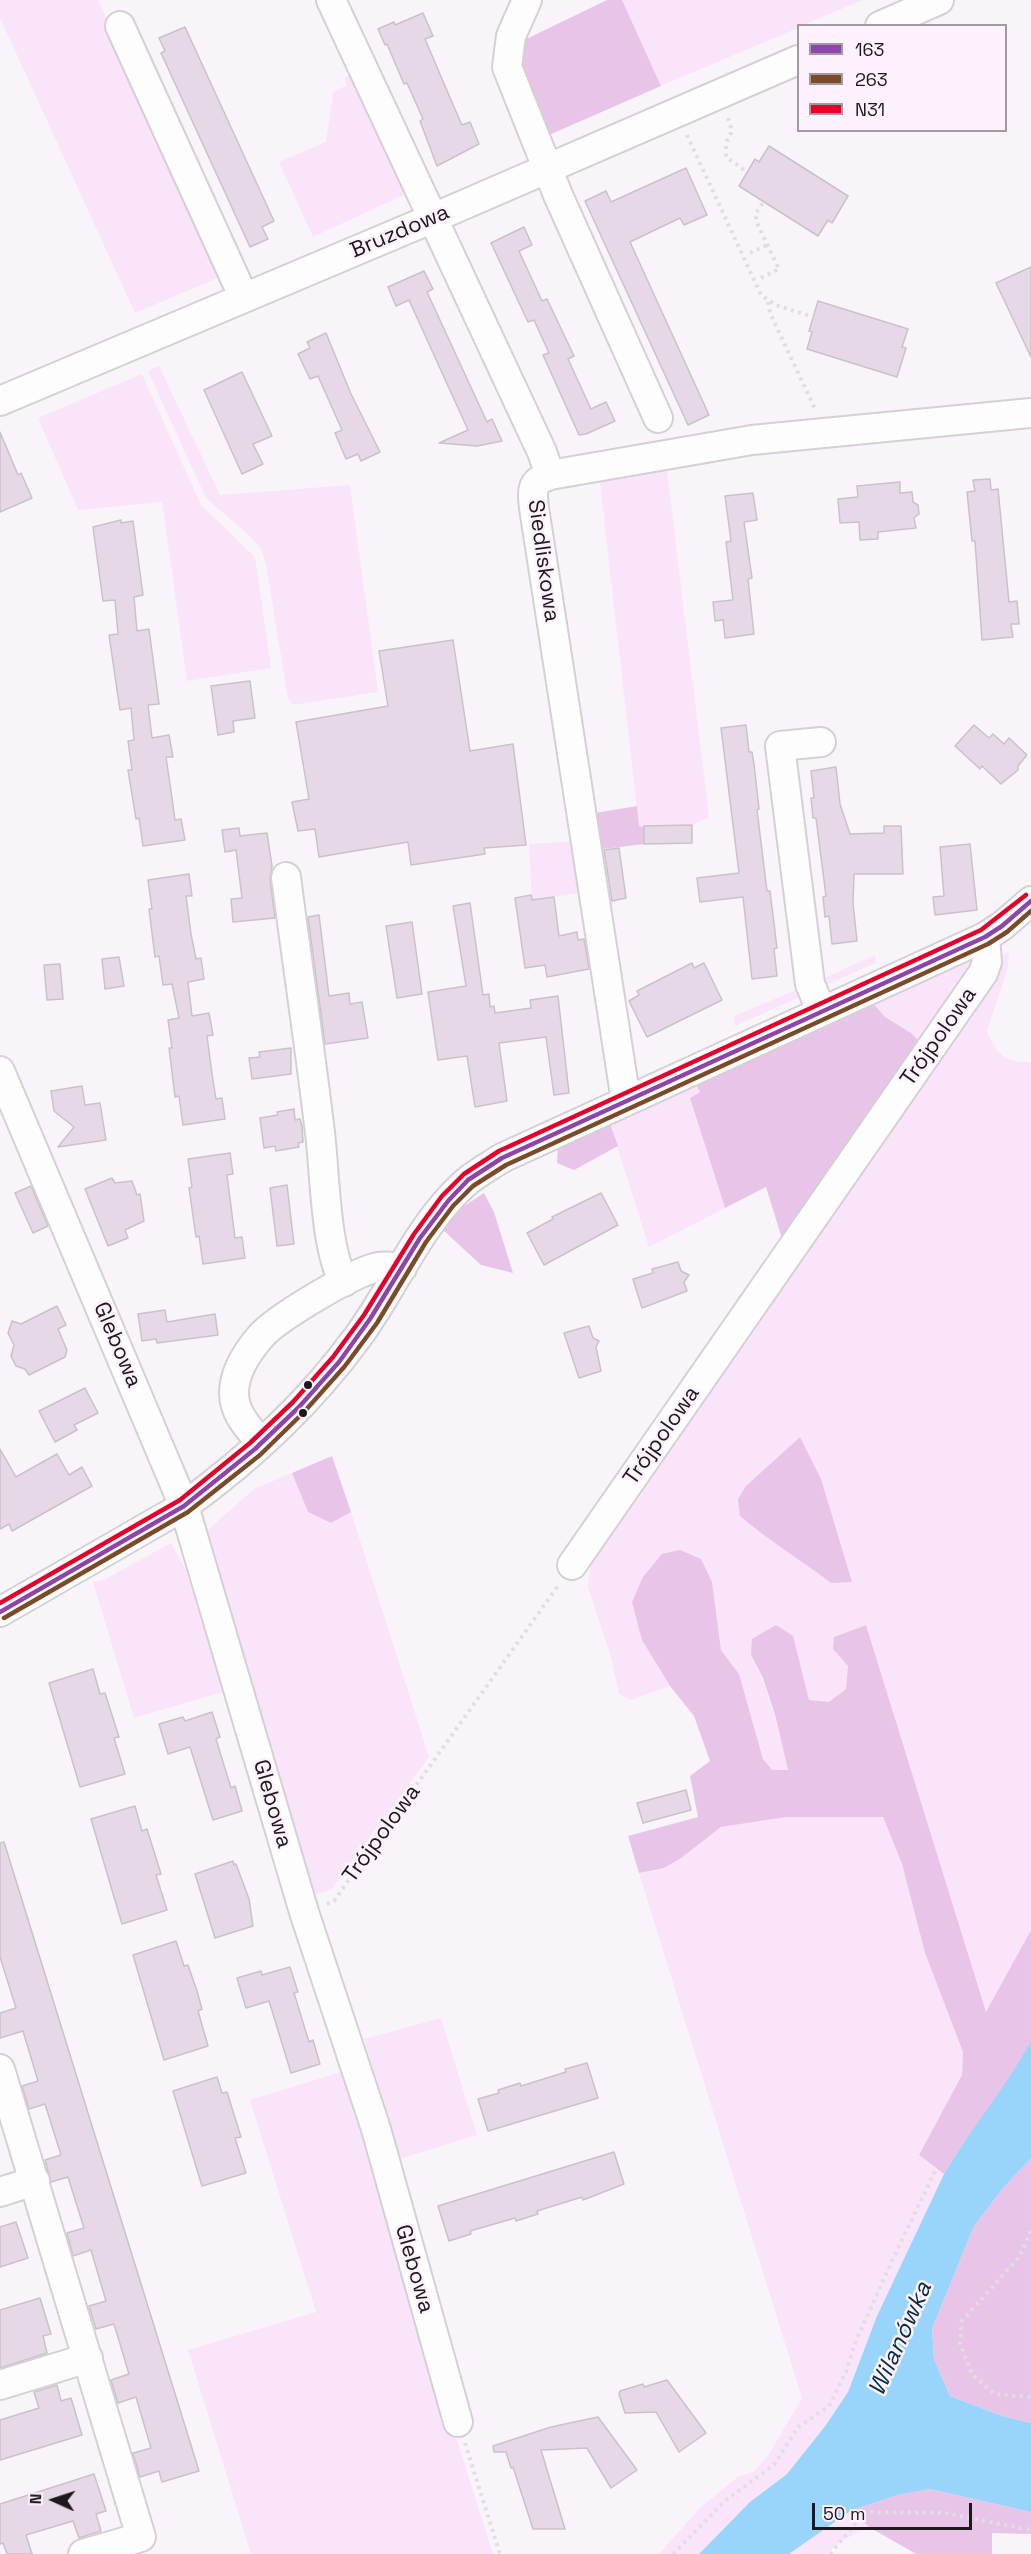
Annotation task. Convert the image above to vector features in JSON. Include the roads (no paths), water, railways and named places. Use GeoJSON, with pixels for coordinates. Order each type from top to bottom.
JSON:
{"type":"FeatureCollection","features":[{"type":"Feature","properties":{"kind":"street"},"geometry":{"type":"LineString","coordinates":[[331,0],[431,219],[542,452],[550,475]]}},
{"type":"Feature","properties":{"kind":"street"},"geometry":{"type":"LineString","coordinates":[[527,0],[511,36],[507,67],[548,168],[658,418]]}},
{"type":"Feature","properties":{"kind":"street"},"geometry":{"type":"LineString","coordinates":[[885,24],[939,0]]}},
{"type":"Feature","properties":{"kind":"street"},"geometry":{"type":"LineString","coordinates":[[120,26],[244,298]]}},
{"type":"Feature","properties":{"kind":"street","name":"Bruzdowa"},"geometry":{"type":"LineString","coordinates":[[0,401],[431,219],[797,60]]}},
{"type":"Feature","properties":{"kind":"street","name":"Siedliskowa"},"geometry":{"type":"LineString","coordinates":[[626,1101],[534,508],[534,486],[539,479],[550,475],[752,440],[1031,412]]}},
{"type":"Feature","properties":{"kind":"street"},"geometry":{"type":"LineString","coordinates":[[820,1010],[810,984],[780,746],[821,742]]}},
{"type":"Feature","properties":{"kind":"street"},"geometry":{"type":"LineString","coordinates":[[286,878],[320,1130],[332,1247],[335,1263],[344,1282]]}},
{"type":"Feature","properties":{"kind":"street"},"geometry":{"type":"LineString","coordinates":[[0,1612],[184,1506],[213,1485],[261,1443],[341,1359],[437,1216],[465,1184],[502,1158],[820,1010],[985,937],[1009,921],[1031,901]]}},
{"type":"Feature","properties":{"kind":"street","name":"Trójpolowa"},"geometry":{"type":"LineString","coordinates":[[572,1565],[983,973],[987,962],[985,937]]}},
{"type":"Feature","properties":{"kind":"street","name":"Glebowa"},"geometry":{"type":"LineString","coordinates":[[0,1071],[184,1506],[304,1912],[376,2129],[458,2422]]}},
{"type":"Feature","properties":{"kind":"street"},"geometry":{"type":"LineString","coordinates":[[261,1443],[237,1413],[234,1395],[241,1365],[262,1335],[344,1282],[377,1267],[402,1268]]}},
{"type":"Feature","properties":{"kind":"street"},"geometry":{"type":"LineString","coordinates":[[0,2069],[141,2537],[83,2554]]}},
{"type":"Feature","properties":{"kind":"street"},"geometry":{"type":"LineString","coordinates":[[0,2192],[35,2181]]}},
{"type":"Feature","properties":{"kind":"street"},"geometry":{"type":"LineString","coordinates":[[0,2385],[88,2358]]}},
{"type":"Feature","properties":{"kind":"water","name":"Wilanówka"},"geometry":{"type":"Polygon","coordinates":[[[1031,2041],[1031,2158],[1004,2187],[974,2226],[932,2329],[934,2359],[950,2396],[1002,2416],[1031,2423],[1031,2512],[930,2489],[898,2495],[852,2510],[789,2554],[699,2554],[750,2502],[787,2474],[826,2425],[848,2392],[877,2316],[944,2174],[1011,2075],[1031,2041]]]}}]}
